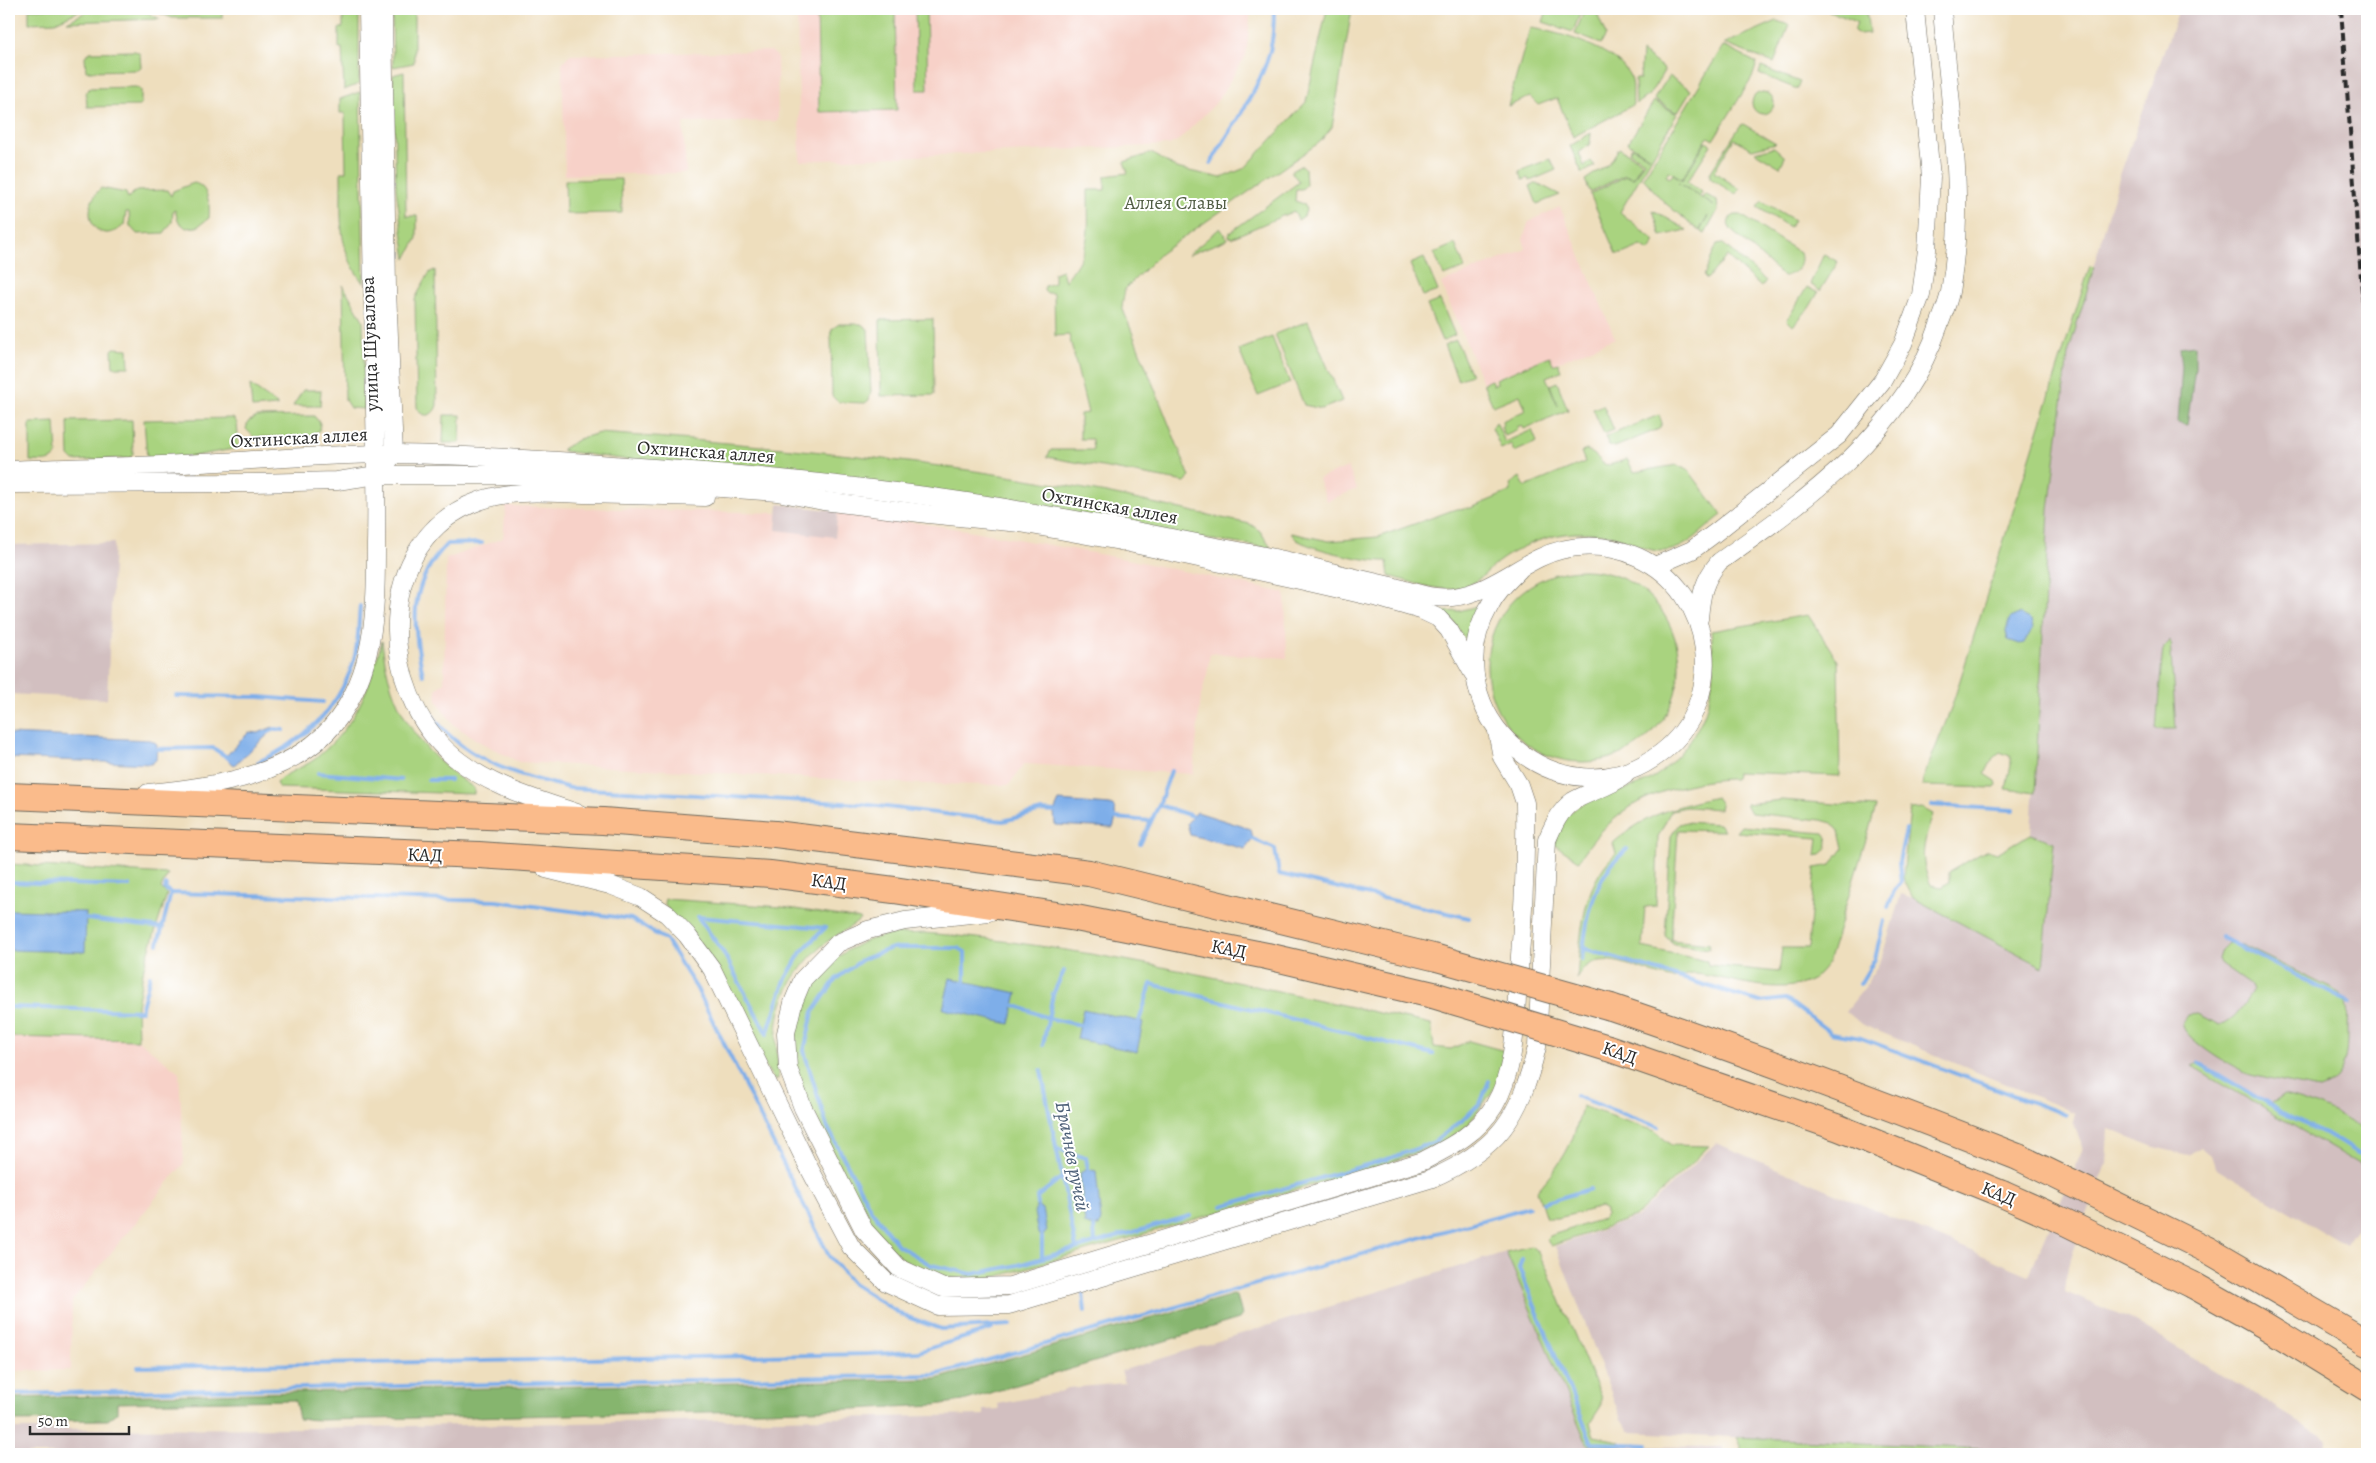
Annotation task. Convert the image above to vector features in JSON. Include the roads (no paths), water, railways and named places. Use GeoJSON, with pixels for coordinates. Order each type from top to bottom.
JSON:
{"type":"FeatureCollection","features":[{"type":"Feature","properties":{"kind":"highway","name":"КАД"},"geometry":{"type":"LineString","coordinates":[[9,796],[603,821],[775,834],[1089,873],[1437,958],[1610,1007],[1702,1037],[1859,1094],[2018,1157],[2208,1250],[2367,1343]]}},
{"type":"Feature","properties":{"kind":"highway","name":"КАД"},"geometry":{"type":"LineString","coordinates":[[9,836],[479,855],[770,874],[1026,909],[1267,956],[1433,995],[1608,1048],[1839,1128],[2002,1194],[2065,1222],[2193,1285],[2264,1325],[2367,1388]]}},
{"type":"Feature","properties":{"kind":"street","name":"улица Шувалова"},"geometry":{"type":"LineString","coordinates":[[80,799],[158,792],[244,777],[288,760],[322,736],[337,720],[361,679],[370,642],[376,582],[377,475],[368,9]]}},
{"type":"Feature","properties":{"kind":"street","name":"улица Шувалова"},"geometry":{"type":"LineString","coordinates":[[383,9],[388,290],[394,454]]}},
{"type":"Feature","properties":{"kind":"street"},"geometry":{"type":"LineString","coordinates":[[1655,566],[1692,550],[1839,435],[1883,380],[1903,344],[1920,295],[1927,250],[1931,177],[1915,9]]}},
{"type":"Feature","properties":{"kind":"street"},"geometry":{"type":"LineString","coordinates":[[1699,622],[1700,594],[1709,574],[1719,562],[1771,524],[1840,469],[1873,437],[1895,410],[1918,374],[1935,338],[1950,294],[1957,207],[1956,166],[1942,9]]}},
{"type":"Feature","properties":{"kind":"street","name":"Охтинская аллея"},"geometry":{"type":"LineString","coordinates":[[9,470],[394,454],[542,459],[802,480],[982,504],[1115,527],[1291,562],[1387,593]]}},
{"type":"Feature","properties":{"kind":"street"},"geometry":{"type":"LineString","coordinates":[[377,475],[394,454]]}},
{"type":"Feature","properties":{"kind":"street","name":"Охтинская аллея"},"geometry":{"type":"LineString","coordinates":[[9,484],[273,482],[337,480],[377,475],[480,474],[556,476],[712,486],[777,492],[823,501],[950,517],[1020,523],[1387,593]]}},
{"type":"Feature","properties":{"kind":"street"},"geometry":{"type":"LineString","coordinates":[[603,821],[514,791],[481,777],[452,756],[420,714],[408,691],[400,661],[397,606],[400,585],[409,563],[423,542],[440,523],[477,502],[500,495],[520,493],[823,501]]}},
{"type":"Feature","properties":{"kind":"street"},"geometry":{"type":"LineString","coordinates":[[479,855],[610,885],[641,897],[667,914],[698,948],[712,969],[806,1162],[851,1247],[886,1282],[938,1306],[1009,1305],[1422,1182],[1458,1167],[1478,1155],[1497,1136],[1524,1095],[1534,1057],[1547,840],[1554,823],[1572,802],[1604,789],[1631,770],[1661,753],[1679,736],[1692,716],[1701,694],[1706,670],[1705,646],[1699,622],[1688,601],[1678,588],[1655,566],[1634,555],[1618,550],[1586,546],[1562,550],[1540,558],[1472,594],[1436,598],[1387,593]]}},
{"type":"Feature","properties":{"kind":"street"},"geometry":{"type":"LineString","coordinates":[[1475,678],[1474,654],[1479,630],[1488,607],[1502,587],[1519,570]]}},
{"type":"Feature","properties":{"kind":"street"},"geometry":{"type":"LineString","coordinates":[[1026,909],[947,915],[868,930],[838,943],[803,979],[793,1003],[786,1033],[788,1068],[803,1108],[864,1230],[899,1268],[943,1288],[1010,1286],[1423,1160],[1457,1143],[1479,1126],[1494,1106],[1506,1079],[1514,1047],[1522,935],[1525,803],[1519,785],[1502,757],[1496,730],[1486,712],[1475,678],[1459,647],[1438,618],[1387,593]]}},
{"type":"Feature","properties":{"kind":"street"},"geometry":{"type":"LineString","coordinates":[[1496,730],[1523,756],[1557,773],[1594,777],[1631,770]]}},
{"type":"Feature","properties":{"kind":"water"},"geometry":{"type":"Polygon","coordinates":[[[2019,614],[2031,620],[2033,628],[2024,643],[2020,644],[2008,640],[2006,631],[2010,618],[2019,614]]]}},
{"type":"Feature","properties":{"kind":"water"},"geometry":{"type":"Polygon","coordinates":[[[273,727],[271,732],[234,765],[225,757],[249,732],[258,733],[273,727]]]}},
{"type":"Feature","properties":{"kind":"water"},"geometry":{"type":"Polygon","coordinates":[[[9,734],[151,740],[157,744],[156,760],[151,764],[9,758],[9,734]]]}},
{"type":"Feature","properties":{"kind":"water"},"geometry":{"type":"Polygon","coordinates":[[[1059,801],[1110,805],[1114,807],[1116,818],[1113,828],[1055,825],[1054,812],[1059,801]]]}},
{"type":"Feature","properties":{"kind":"water"},"geometry":{"type":"Polygon","coordinates":[[[1197,812],[1251,829],[1253,839],[1245,849],[1190,835],[1187,823],[1197,812]]]}},
{"type":"Feature","properties":{"kind":"water"},"geometry":{"type":"Polygon","coordinates":[[[9,910],[86,912],[85,952],[9,950],[9,910]]]}},
{"type":"Feature","properties":{"kind":"water"},"geometry":{"type":"Polygon","coordinates":[[[950,978],[1017,993],[1010,1024],[943,1009],[950,978]]]}},
{"type":"Feature","properties":{"kind":"water"},"geometry":{"type":"Polygon","coordinates":[[[1083,1009],[1143,1022],[1137,1052],[1077,1039],[1083,1009]]]}},
{"type":"Feature","properties":{"kind":"water"},"geometry":{"type":"Polygon","coordinates":[[[1088,1169],[1096,1171],[1101,1220],[1099,1226],[1085,1224],[1080,1173],[1088,1169]]]}},
{"type":"Feature","properties":{"kind":"water"},"geometry":{"type":"Polygon","coordinates":[[[1038,1205],[1043,1209],[1047,1231],[1042,1237],[1038,1234],[1034,1212],[1038,1205]]]}},
{"type":"Feature","properties":{"kind":"waterway","name":"Брачнев ручей"},"geometry":{"type":"LineString","coordinates":[[1211,163],[1252,95],[1265,66],[1272,41],[1274,9]]}},
{"type":"Feature","properties":{"kind":"waterway"},"geometry":{"type":"LineString","coordinates":[[423,675],[415,622],[419,590],[425,574],[434,559],[447,544],[482,543]]}},
{"type":"Feature","properties":{"kind":"waterway"},"geometry":{"type":"LineString","coordinates":[[258,762],[303,735],[328,710],[338,696],[355,656],[360,606]]}},
{"type":"Feature","properties":{"kind":"waterway"},"geometry":{"type":"LineString","coordinates":[[176,696],[259,697],[323,702]]}},
{"type":"Feature","properties":{"kind":"waterway"},"geometry":{"type":"LineString","coordinates":[[427,708],[440,726],[455,740],[489,762],[529,777],[570,788],[861,804],[1003,821],[1042,811],[1054,812]]}},
{"type":"Feature","properties":{"kind":"waterway"},"geometry":{"type":"LineString","coordinates":[[267,733],[275,729],[284,730]]}},
{"type":"Feature","properties":{"kind":"waterway"},"geometry":{"type":"LineString","coordinates":[[153,749],[213,748],[230,759]]}},
{"type":"Feature","properties":{"kind":"waterway"},"geometry":{"type":"LineString","coordinates":[[1140,844],[1159,805],[1171,771]]}},
{"type":"Feature","properties":{"kind":"waterway"},"geometry":{"type":"LineString","coordinates":[[318,773],[401,780]]}},
{"type":"Feature","properties":{"kind":"waterway"},"geometry":{"type":"LineString","coordinates":[[428,780],[450,780]]}},
{"type":"Feature","properties":{"kind":"waterway"},"geometry":{"type":"LineString","coordinates":[[1159,805],[1192,816]]}},
{"type":"Feature","properties":{"kind":"waterway"},"geometry":{"type":"LineString","coordinates":[[1932,805],[2013,810]]}},
{"type":"Feature","properties":{"kind":"waterway"},"geometry":{"type":"LineString","coordinates":[[1116,818],[1151,821]]}},
{"type":"Feature","properties":{"kind":"waterway"},"geometry":{"type":"LineString","coordinates":[[1888,907],[1894,891],[1901,882],[1899,862],[1906,829]]}},
{"type":"Feature","properties":{"kind":"waterway"},"geometry":{"type":"LineString","coordinates":[[1253,839],[1275,849],[1279,874],[1469,918]]}},
{"type":"Feature","properties":{"kind":"waterway"},"geometry":{"type":"LineString","coordinates":[[1582,960],[1587,924],[1597,889],[1609,868],[1627,849]]}},
{"type":"Feature","properties":{"kind":"waterway"},"geometry":{"type":"LineString","coordinates":[[9,882],[130,886]]}},
{"type":"Feature","properties":{"kind":"waterway"},"geometry":{"type":"LineString","coordinates":[[166,885],[165,889],[171,893]]}},
{"type":"Feature","properties":{"kind":"waterway"},"geometry":{"type":"LineString","coordinates":[[158,944],[171,893],[496,901],[631,919],[666,940],[697,989],[829,1256],[853,1284],[902,1315],[941,1329],[1011,1325]]}},
{"type":"Feature","properties":{"kind":"waterway"},"geometry":{"type":"LineString","coordinates":[[698,917],[723,952],[767,1034],[785,980],[801,952],[825,928]]}},
{"type":"Feature","properties":{"kind":"waterway"},"geometry":{"type":"LineString","coordinates":[[698,917],[825,928]]}},
{"type":"Feature","properties":{"kind":"waterway"},"geometry":{"type":"LineString","coordinates":[[86,919],[163,928]]}},
{"type":"Feature","properties":{"kind":"waterway"},"geometry":{"type":"LineString","coordinates":[[1860,984],[1875,959],[1884,921]]}},
{"type":"Feature","properties":{"kind":"waterway"},"geometry":{"type":"LineString","coordinates":[[2221,937],[2350,1003]]}},
{"type":"Feature","properties":{"kind":"waterway"},"geometry":{"type":"LineString","coordinates":[[965,981],[965,952],[958,948],[892,948],[863,959],[836,979],[813,1012],[804,1051],[827,1126],[871,1210],[898,1245],[931,1265],[972,1274],[1018,1265],[1190,1216]]}},
{"type":"Feature","properties":{"kind":"waterway"},"geometry":{"type":"LineString","coordinates":[[1583,948],[1760,1002],[1786,999],[1831,1033],[1861,1038],[2066,1115]]}},
{"type":"Feature","properties":{"kind":"waterway","name":"Брачнев ручей"},"geometry":{"type":"LineString","coordinates":[[1043,1045],[1053,994],[1064,971]]}},
{"type":"Feature","properties":{"kind":"waterway"},"geometry":{"type":"LineString","coordinates":[[9,1007],[141,1011],[150,976]]}},
{"type":"Feature","properties":{"kind":"waterway"},"geometry":{"type":"LineString","coordinates":[[1139,1021],[1151,984],[1433,1054]]}},
{"type":"Feature","properties":{"kind":"waterway","name":"Брачнев ручей"},"geometry":{"type":"LineString","coordinates":[[1014,1005],[1048,1018],[1080,1025]]}},
{"type":"Feature","properties":{"kind":"waterway"},"geometry":{"type":"LineString","coordinates":[[2199,1063],[2293,1119],[2325,1133],[2367,1159]]}},
{"type":"Feature","properties":{"kind":"waterway","name":"Брачнев ручей"},"geometry":{"type":"LineString","coordinates":[[1041,1070],[1076,1248]]}},
{"type":"Feature","properties":{"kind":"waterway"},"geometry":{"type":"LineString","coordinates":[[1222,1206],[1391,1158],[1434,1142],[1464,1119],[1481,1102],[1489,1081]]}},
{"type":"Feature","properties":{"kind":"waterway"},"geometry":{"type":"LineString","coordinates":[[1576,1096],[1658,1127]]}},
{"type":"Feature","properties":{"kind":"waterway"},"geometry":{"type":"LineString","coordinates":[[1057,1149],[1086,1158],[1088,1169]]}},
{"type":"Feature","properties":{"kind":"waterway"},"geometry":{"type":"LineString","coordinates":[[1038,1205],[1037,1197],[1062,1177]]}},
{"type":"Feature","properties":{"kind":"waterway"},"geometry":{"type":"LineString","coordinates":[[1543,1203],[1590,1189]]}},
{"type":"Feature","properties":{"kind":"waterway"},"geometry":{"type":"LineString","coordinates":[[9,1394],[935,1375],[1529,1207]]}},
{"type":"Feature","properties":{"kind":"waterway"},"geometry":{"type":"LineString","coordinates":[[1094,1227],[1095,1243]]}},
{"type":"Feature","properties":{"kind":"waterway"},"geometry":{"type":"LineString","coordinates":[[1042,1237],[1042,1257]]}},
{"type":"Feature","properties":{"kind":"waterway"},"geometry":{"type":"LineString","coordinates":[[1522,1259],[1519,1268],[1592,1443],[1647,1445]]}},
{"type":"Feature","properties":{"kind":"waterway","name":"Брачнев ручей"},"geometry":{"type":"LineString","coordinates":[[1083,1293],[1085,1311]]}},
{"type":"Feature","properties":{"kind":"waterway"},"geometry":{"type":"LineString","coordinates":[[138,1367],[918,1352],[992,1329]]}},
{"type":"Feature","properties":{"kind":"railway"},"geometry":{"type":"LineString","coordinates":[[2341,9],[2367,359]]}},
{"type":"Feature","properties":{"kind":"park label","name":"Аллея Славы"},"geometry":{"type":"Point","coordinates":[1176,202]}}]}
